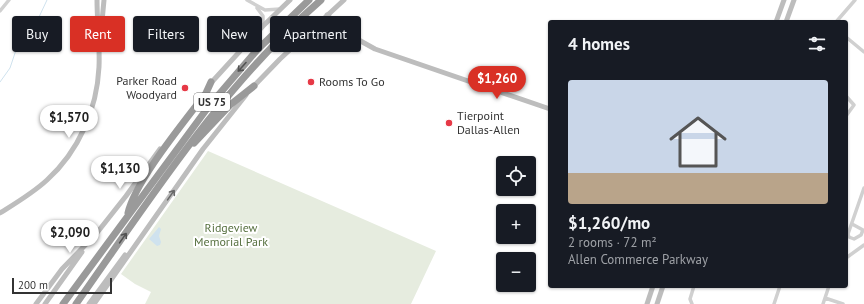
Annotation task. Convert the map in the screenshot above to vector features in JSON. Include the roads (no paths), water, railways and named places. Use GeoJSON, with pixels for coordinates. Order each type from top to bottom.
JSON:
{"type":"FeatureCollection","features":[{"type":"Feature","properties":{"kind":"highway","name":"US 75"},"geometry":{"type":"LineString","coordinates":[[63,304],[190,130],[224,87],[257,50],[309,0]]}},
{"type":"Feature","properties":{"kind":"highway","name":"US 75"},"geometry":{"type":"LineString","coordinates":[[76,304],[216,110],[248,72],[321,0]]}},
{"type":"Feature","properties":{"kind":"highway"},"geometry":{"type":"LineString","coordinates":[[128,215],[130,202],[150,170],[206,93],[211,82]]}},
{"type":"Feature","properties":{"kind":"highway"},"geometry":{"type":"LineString","coordinates":[[184,153],[201,137],[230,105],[254,86]]}},
{"type":"Feature","properties":{"kind":"main road"},"geometry":{"type":"LineString","coordinates":[[97,0],[98,16]]}},
{"type":"Feature","properties":{"kind":"main road"},"geometry":{"type":"LineString","coordinates":[[102,16],[104,0]]}},
{"type":"Feature","properties":{"kind":"main road"},"geometry":{"type":"LineString","coordinates":[[45,304],[211,82],[263,26],[290,0]]}},
{"type":"Feature","properties":{"kind":"main road"},"geometry":{"type":"LineString","coordinates":[[94,304],[203,149],[254,86],[344,0]]}},
{"type":"Feature","properties":{"kind":"main road"},"geometry":{"type":"LineString","coordinates":[[777,20],[784,0]]}},
{"type":"Feature","properties":{"kind":"main road"},"geometry":{"type":"LineString","coordinates":[[787,20],[794,0]]}},
{"type":"Feature","properties":{"kind":"main road"},"geometry":{"type":"LineString","coordinates":[[327,15],[348,34],[375,48],[548,108]]}},
{"type":"Feature","properties":{"kind":"main road"},"geometry":{"type":"LineString","coordinates":[[0,213],[47,180],[78,141],[94,101],[98,74],[99,52]]}},
{"type":"Feature","properties":{"kind":"main road"},"geometry":{"type":"LineString","coordinates":[[89,304],[137,238],[148,226]]}},
{"type":"Feature","properties":{"kind":"main road"},"geometry":{"type":"LineString","coordinates":[[36,304],[62,269],[96,234]]}},
{"type":"Feature","properties":{"kind":"main road"},"geometry":{"type":"LineString","coordinates":[[647,303],[652,288]]}},
{"type":"Feature","properties":{"kind":"main road"},"geometry":{"type":"LineString","coordinates":[[657,304],[662,288]]}},
{"type":"Feature","properties":{"kind":"street"},"geometry":{"type":"LineString","coordinates":[[0,11],[9,0]]}},
{"type":"Feature","properties":{"kind":"street"},"geometry":{"type":"LineString","coordinates":[[247,0],[265,10],[280,9]]}},
{"type":"Feature","properties":{"kind":"street"},"geometry":{"type":"LineString","coordinates":[[247,0],[261,13],[263,26]]}},
{"type":"Feature","properties":{"kind":"street"},"geometry":{"type":"LineString","coordinates":[[838,20],[855,0]]}},
{"type":"Feature","properties":{"kind":"street"},"geometry":{"type":"LineString","coordinates":[[848,40],[864,52]]}},
{"type":"Feature","properties":{"kind":"street"},"geometry":{"type":"LineString","coordinates":[[848,98],[852,101],[853,108],[848,114]]}},
{"type":"Feature","properties":{"kind":"street"},"geometry":{"type":"LineString","coordinates":[[852,224],[863,230],[861,235],[854,239],[849,237],[848,234],[864,188]]}},
{"type":"Feature","properties":{"kind":"street"},"geometry":{"type":"LineString","coordinates":[[848,257],[864,245]]}},
{"type":"Feature","properties":{"kind":"street"},"geometry":{"type":"LineString","coordinates":[[691,304],[690,299],[693,288]]}},
{"type":"Feature","properties":{"kind":"street"},"geometry":{"type":"LineString","coordinates":[[774,304],[779,288]]}},
{"type":"Feature","properties":{"kind":"street"},"geometry":{"type":"LineString","coordinates":[[823,304],[828,288]]}},
{"type":"Feature","properties":{"kind":"street"},"geometry":{"type":"LineString","coordinates":[[825,298],[843,304]]}},
{"type":"Feature","properties":{"kind":"water"},"geometry":{"type":"Polygon","coordinates":[[[159,227],[161,229],[159,236],[161,242],[160,245],[157,246],[149,239],[159,227]]]}},
{"type":"Feature","properties":{"kind":"waterway"},"geometry":{"type":"LineString","coordinates":[[0,82],[10,68],[17,47],[25,33],[39,17],[47,0]]}},
{"type":"Feature","properties":{"kind":"place","name":"Rooms To Go"},"geometry":{"type":"Point","coordinates":[311,82]}},
{"type":"Feature","properties":{"kind":"place","name":"Parker Road Woodyard"},"geometry":{"type":"Point","coordinates":[185,88]}},
{"type":"Feature","properties":{"kind":"place","name":"Tierpoint Dallas-Allen"},"geometry":{"type":"Point","coordinates":[449,123]}},
{"type":"Feature","properties":{"kind":"park label","name":"Ridgeview Memorial Park"},"geometry":{"type":"Point","coordinates":[231,235]}}]}
